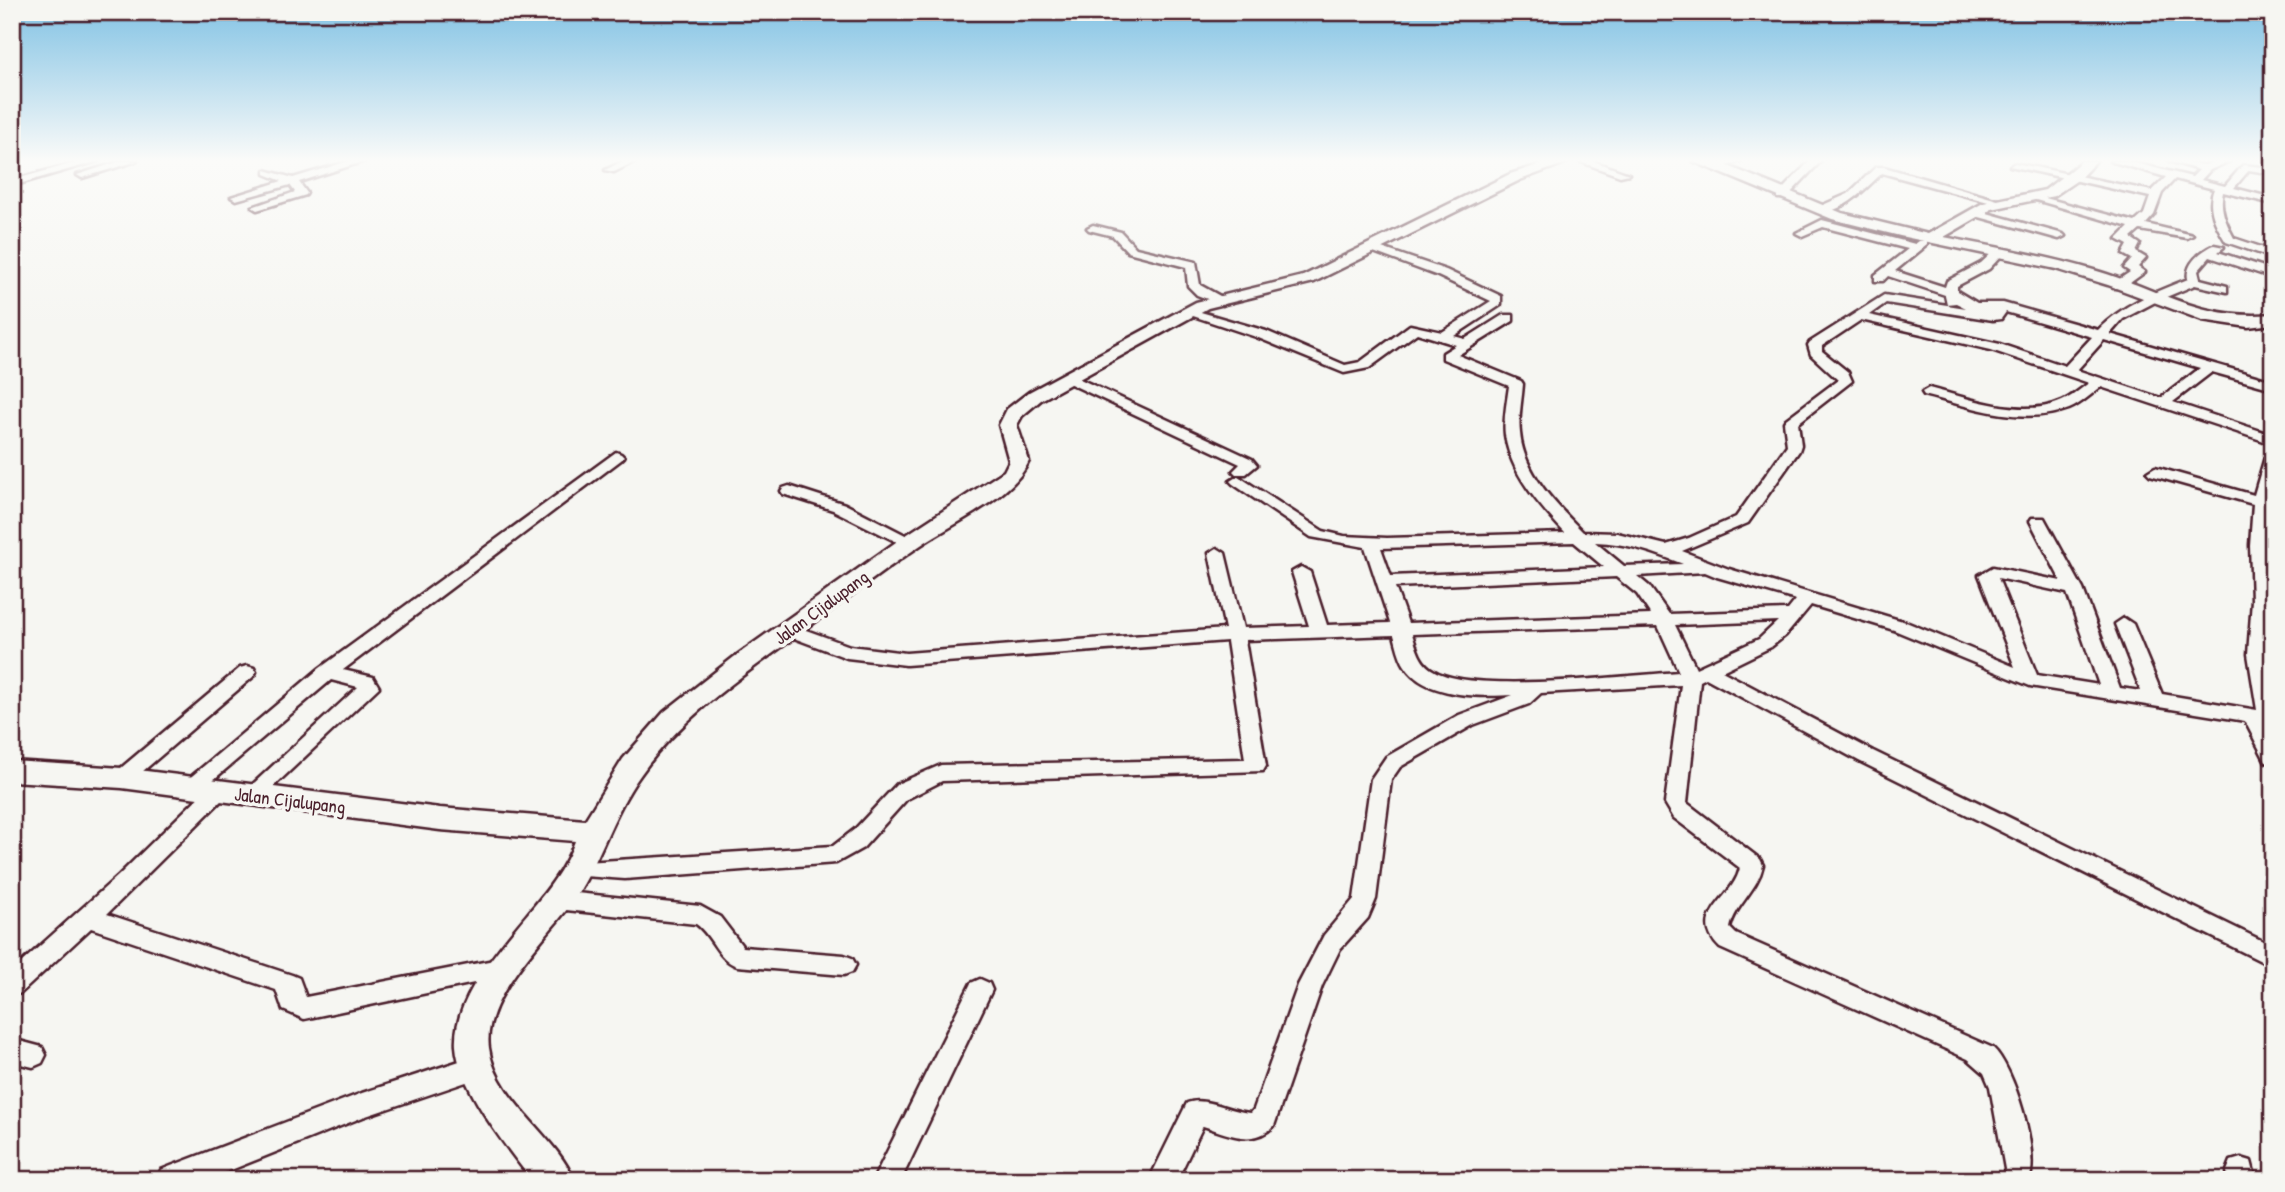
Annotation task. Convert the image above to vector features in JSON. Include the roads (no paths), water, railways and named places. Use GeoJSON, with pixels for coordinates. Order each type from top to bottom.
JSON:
{"type":"FeatureCollection","features":[{"type":"Feature","properties":{"kind":"street","name":"Jalan Cijalupang"},"geometry":{"type":"LineString","coordinates":[[12,771],[122,778],[440,819],[593,832],[614,793],[664,727],[697,698],[911,542],[999,486],[1013,474],[1019,461],[1007,429],[1010,418],[1035,396],[1202,305],[1308,279],[1437,217]]}},
{"type":"Feature","properties":{"kind":"street"},"geometry":{"type":"LineString","coordinates":[[1842,217],[1931,239],[2000,251],[2094,275],[2216,320],[2272,322]]}},
{"type":"Feature","properties":{"kind":"street"},"geometry":{"type":"LineString","coordinates":[[1970,217],[1916,248],[1883,275],[1953,294],[1959,300],[1979,308],[2003,307],[2273,386]]}},
{"type":"Feature","properties":{"kind":"street"},"geometry":{"type":"LineString","coordinates":[[1989,217],[2059,236]]}},
{"type":"Feature","properties":{"kind":"street"},"geometry":{"type":"LineString","coordinates":[[2103,217],[2188,235]]}},
{"type":"Feature","properties":{"kind":"street"},"geometry":{"type":"LineString","coordinates":[[2119,285],[2139,272],[2130,268],[2140,258],[2129,254],[2134,244],[2123,239],[2148,217]]}},
{"type":"Feature","properties":{"kind":"street"},"geometry":{"type":"LineString","coordinates":[[2221,217],[2221,225],[2230,240],[2273,255]]}},
{"type":"Feature","properties":{"kind":"street"},"geometry":{"type":"LineString","coordinates":[[1802,233],[1822,223],[1916,248]]}},
{"type":"Feature","properties":{"kind":"street"},"geometry":{"type":"LineString","coordinates":[[1093,228],[1117,234],[1132,250],[1192,265],[1195,286],[1201,292],[1223,301]]}},
{"type":"Feature","properties":{"kind":"street"},"geometry":{"type":"LineString","coordinates":[[2194,281],[2192,271],[2208,252],[2230,240]]}},
{"type":"Feature","properties":{"kind":"street"},"geometry":{"type":"LineString","coordinates":[[1372,248],[1442,273],[1497,299],[1497,302],[1444,337]]}},
{"type":"Feature","properties":{"kind":"street"},"geometry":{"type":"LineString","coordinates":[[1956,310],[1950,299],[1953,294],[1951,284],[1985,266],[2000,251]]}},
{"type":"Feature","properties":{"kind":"street"},"geometry":{"type":"LineString","coordinates":[[2208,252],[2272,274]]}},
{"type":"Feature","properties":{"kind":"street"},"geometry":{"type":"LineString","coordinates":[[2067,372],[2119,316],[2152,298],[2194,281],[2223,289]]}},
{"type":"Feature","properties":{"kind":"street"},"geometry":{"type":"LineString","coordinates":[[1666,551],[1696,542],[1742,520],[1794,445],[1791,422],[1845,381],[1843,375],[1816,352],[1815,345],[1884,299],[1995,316],[2003,307]]}},
{"type":"Feature","properties":{"kind":"street"},"geometry":{"type":"LineString","coordinates":[[1188,312],[1261,334],[1344,369],[1364,365],[1412,329],[1466,344]]}},
{"type":"Feature","properties":{"kind":"street"},"geometry":{"type":"LineString","coordinates":[[1859,316],[1977,342],[2273,440]]}},
{"type":"Feature","properties":{"kind":"street"},"geometry":{"type":"LineString","coordinates":[[1508,318],[1448,356],[1516,384],[1512,435],[1518,456],[1560,519],[1652,599],[1698,674],[2273,957]]}},
{"type":"Feature","properties":{"kind":"street"},"geometry":{"type":"LineString","coordinates":[[2165,403],[2171,395],[2210,367]]}},
{"type":"Feature","properties":{"kind":"street"},"geometry":{"type":"LineString","coordinates":[[1067,377],[1247,462],[1249,465],[1239,476],[1317,534],[1329,538],[1371,542],[1516,541],[1578,537],[1630,540],[1666,551],[1801,606],[1900,626],[2030,680],[2265,717]]}},
{"type":"Feature","properties":{"kind":"street"},"geometry":{"type":"LineString","coordinates":[[1930,392],[1980,406],[2047,408],[2064,405],[2099,382]]}},
{"type":"Feature","properties":{"kind":"street"},"geometry":{"type":"LineString","coordinates":[[193,786],[327,673],[616,457]]}},
{"type":"Feature","properties":{"kind":"street"},"geometry":{"type":"LineString","coordinates":[[2273,457],[2259,501],[2265,548],[2258,664],[2273,757]]}},
{"type":"Feature","properties":{"kind":"street"},"geometry":{"type":"LineString","coordinates":[[2155,472],[2259,501]]}},
{"type":"Feature","properties":{"kind":"street"},"geometry":{"type":"LineString","coordinates":[[789,491],[839,507],[911,542]]}},
{"type":"Feature","properties":{"kind":"street"},"geometry":{"type":"LineString","coordinates":[[2038,521],[2074,589],[2112,693]]}},
{"type":"Feature","properties":{"kind":"street"},"geometry":{"type":"LineString","coordinates":[[1371,542],[1413,664],[1431,677],[1476,690],[1698,674],[1765,643],[1801,606]]}},
{"type":"Feature","properties":{"kind":"street"},"geometry":{"type":"LineString","coordinates":[[578,869],[625,870],[836,854],[851,848],[901,791],[918,781],[941,773],[1256,766],[1235,634],[1217,553]]}},
{"type":"Feature","properties":{"kind":"street"},"geometry":{"type":"LineString","coordinates":[[1385,582],[1709,568]]}},
{"type":"Feature","properties":{"kind":"street"},"geometry":{"type":"LineString","coordinates":[[1301,572],[1320,631]]}},
{"type":"Feature","properties":{"kind":"street"},"geometry":{"type":"LineString","coordinates":[[2030,680],[1988,575],[1993,572],[2074,589]]}},
{"type":"Feature","properties":{"kind":"street"},"geometry":{"type":"LineString","coordinates":[[789,630],[847,652],[906,659],[1235,634],[1664,620],[1801,606]]}},
{"type":"Feature","properties":{"kind":"street"},"geometry":{"type":"LineString","coordinates":[[2124,624],[2154,699]]}},
{"type":"Feature","properties":{"kind":"street"},"geometry":{"type":"LineString","coordinates":[[122,778],[247,672]]}},
{"type":"Feature","properties":{"kind":"street"},"geometry":{"type":"LineString","coordinates":[[251,795],[369,687],[366,682],[327,673]]}},
{"type":"Feature","properties":{"kind":"street"},"geometry":{"type":"LineString","coordinates":[[1698,674],[1676,803],[1681,812],[1752,865],[1751,876],[1718,920],[1718,931],[1728,941],[1978,1051],[1999,1075],[2015,1140],[2018,1173]]}},
{"type":"Feature","properties":{"kind":"street"},"geometry":{"type":"LineString","coordinates":[[1163,1180],[1196,1112],[1241,1125],[1256,1126],[1265,1117],[1310,985],[1332,942],[1360,911],[1365,899],[1381,779],[1393,762],[1466,720],[1522,699],[1536,687]]}},
{"type":"Feature","properties":{"kind":"street"},"geometry":{"type":"LineString","coordinates":[[12,986],[88,917],[219,790]]}},
{"type":"Feature","properties":{"kind":"street"},"geometry":{"type":"LineString","coordinates":[[556,1180],[527,1148],[478,1067],[472,1047],[473,1025],[480,1006],[505,968],[578,869],[593,832]]}},
{"type":"Feature","properties":{"kind":"street"},"geometry":{"type":"LineString","coordinates":[[556,900],[700,915],[712,920],[729,950],[737,956],[844,965]]}},
{"type":"Feature","properties":{"kind":"street"},"geometry":{"type":"LineString","coordinates":[[88,917],[283,982],[290,985],[292,1002],[304,1008],[505,968]]}},
{"type":"Feature","properties":{"kind":"street"},"geometry":{"type":"LineString","coordinates":[[887,1180],[980,990]]}},
{"type":"Feature","properties":{"kind":"street"},"geometry":{"type":"LineString","coordinates":[[171,1180],[362,1105],[478,1067]]}}]}
